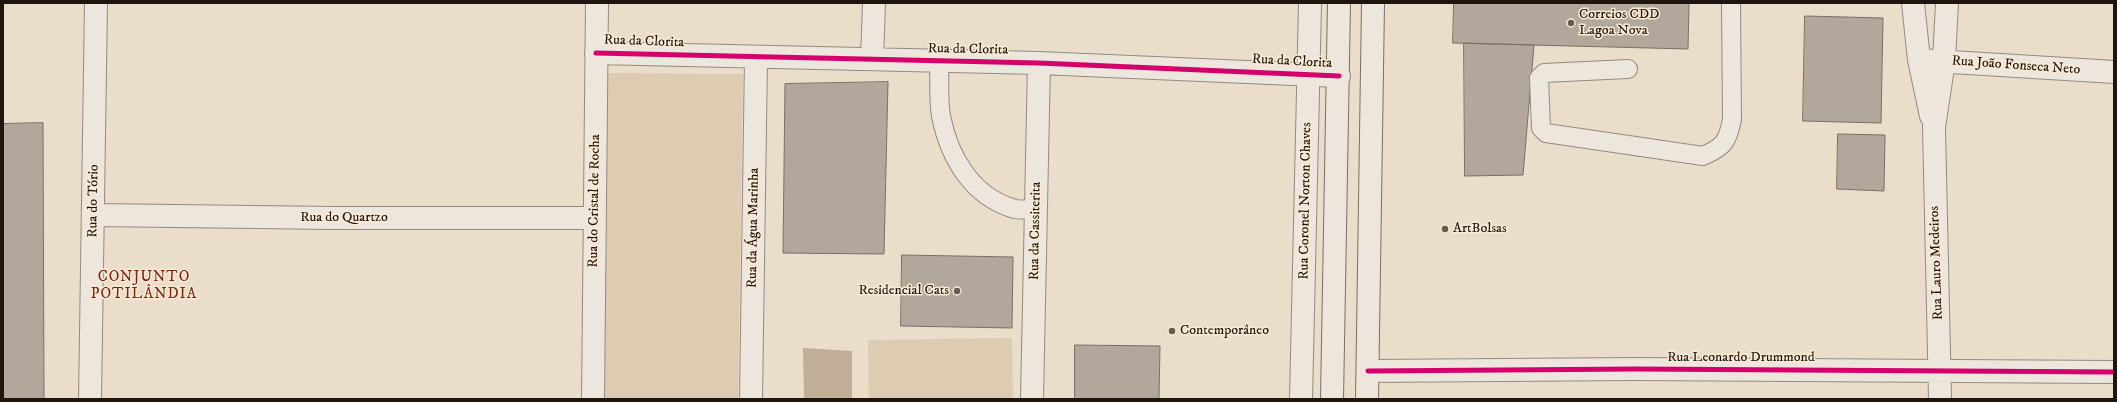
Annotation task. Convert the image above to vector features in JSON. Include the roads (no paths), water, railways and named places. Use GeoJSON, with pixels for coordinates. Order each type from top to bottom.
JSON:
{"type":"FeatureCollection","features":[{"type":"Feature","properties":{"kind":"street","name":"Rua do Tório"},"geometry":{"type":"LineString","coordinates":[[90,399],[94,215],[96,3]]}},
{"type":"Feature","properties":{"kind":"street","name":"Rua do Cristal de Rocha"},"geometry":{"type":"LineString","coordinates":[[593,399],[596,3]]}},
{"type":"Feature","properties":{"kind":"street"},"geometry":{"type":"LineString","coordinates":[[872,59],[874,3]]}},
{"type":"Feature","properties":{"kind":"street","name":"Rua Coronel Norton Chaves"},"geometry":{"type":"LineString","coordinates":[[1301,399],[1310,3]]}},
{"type":"Feature","properties":{"kind":"street"},"geometry":{"type":"LineString","coordinates":[[1332,399],[1339,76],[1339,3]]}},
{"type":"Feature","properties":{"kind":"street"},"geometry":{"type":"LineString","coordinates":[[1367,399],[1368,207],[1373,3]]}},
{"type":"Feature","properties":{"kind":"street","name":"Rua Lauro Medeiros"},"geometry":{"type":"LineString","coordinates":[[1913,3],[1919,60],[1934,127]]}},
{"type":"Feature","properties":{"kind":"street","name":"Rua Lauro Medeiros"},"geometry":{"type":"LineString","coordinates":[[1940,399],[1934,127],[1944,61],[1947,3]]}},
{"type":"Feature","properties":{"kind":"street","name":"Rua da Clorita"},"geometry":{"type":"LineString","coordinates":[[596,53],[756,58],[1039,63],[1339,76]]}},
{"type":"Feature","properties":{"kind":"street","name":"Rua da Água Marinha"},"geometry":{"type":"LineString","coordinates":[[751,399],[756,58]]}},
{"type":"Feature","properties":{"kind":"street","name":"Rua João Fonseca Neto"},"geometry":{"type":"LineString","coordinates":[[1919,60],[2114,72]]}},
{"type":"Feature","properties":{"kind":"street","name":"Rua da Cassiterita"},"geometry":{"type":"LineString","coordinates":[[1032,399],[1039,63]]}},
{"type":"Feature","properties":{"kind":"street","name":"Rua do Quartzo"},"geometry":{"type":"LineString","coordinates":[[94,215],[334,218],[594,218]]}},
{"type":"Feature","properties":{"kind":"street","name":"Rua Leonardo Drummond"},"geometry":{"type":"LineString","coordinates":[[1368,371],[1636,369],[2114,372]]}},
{"type":"Feature","properties":{"kind":"lane"},"geometry":{"type":"LineString","coordinates":[[1628,69],[1544,73],[1539,78],[1541,128],[1546,133],[1703,156],[1720,149],[1729,135],[1732,119],[1731,3]]}},
{"type":"Feature","properties":{"kind":"lane"},"geometry":{"type":"LineString","coordinates":[[939,61],[940,115],[947,140],[958,167],[975,186],[996,201],[1016,209],[1036,209]]}},
{"type":"Feature","properties":{"kind":"place","name":"Correios CDD Lagoa Nova"},"geometry":{"type":"Point","coordinates":[1571,23]}},
{"type":"Feature","properties":{"kind":"place","name":"ArtBolsas"},"geometry":{"type":"Point","coordinates":[1445,229]}},
{"type":"Feature","properties":{"kind":"place","name":"Residencial Cats"},"geometry":{"type":"Point","coordinates":[957,291]}},
{"type":"Feature","properties":{"kind":"place","name":"Contemporâneo"},"geometry":{"type":"Point","coordinates":[1172,331]}},
{"type":"Feature","properties":{"kind":"district","name":"CONJUNTO POTILÂNDIA"},"geometry":{"type":"Point","coordinates":[144,286]}}]}
